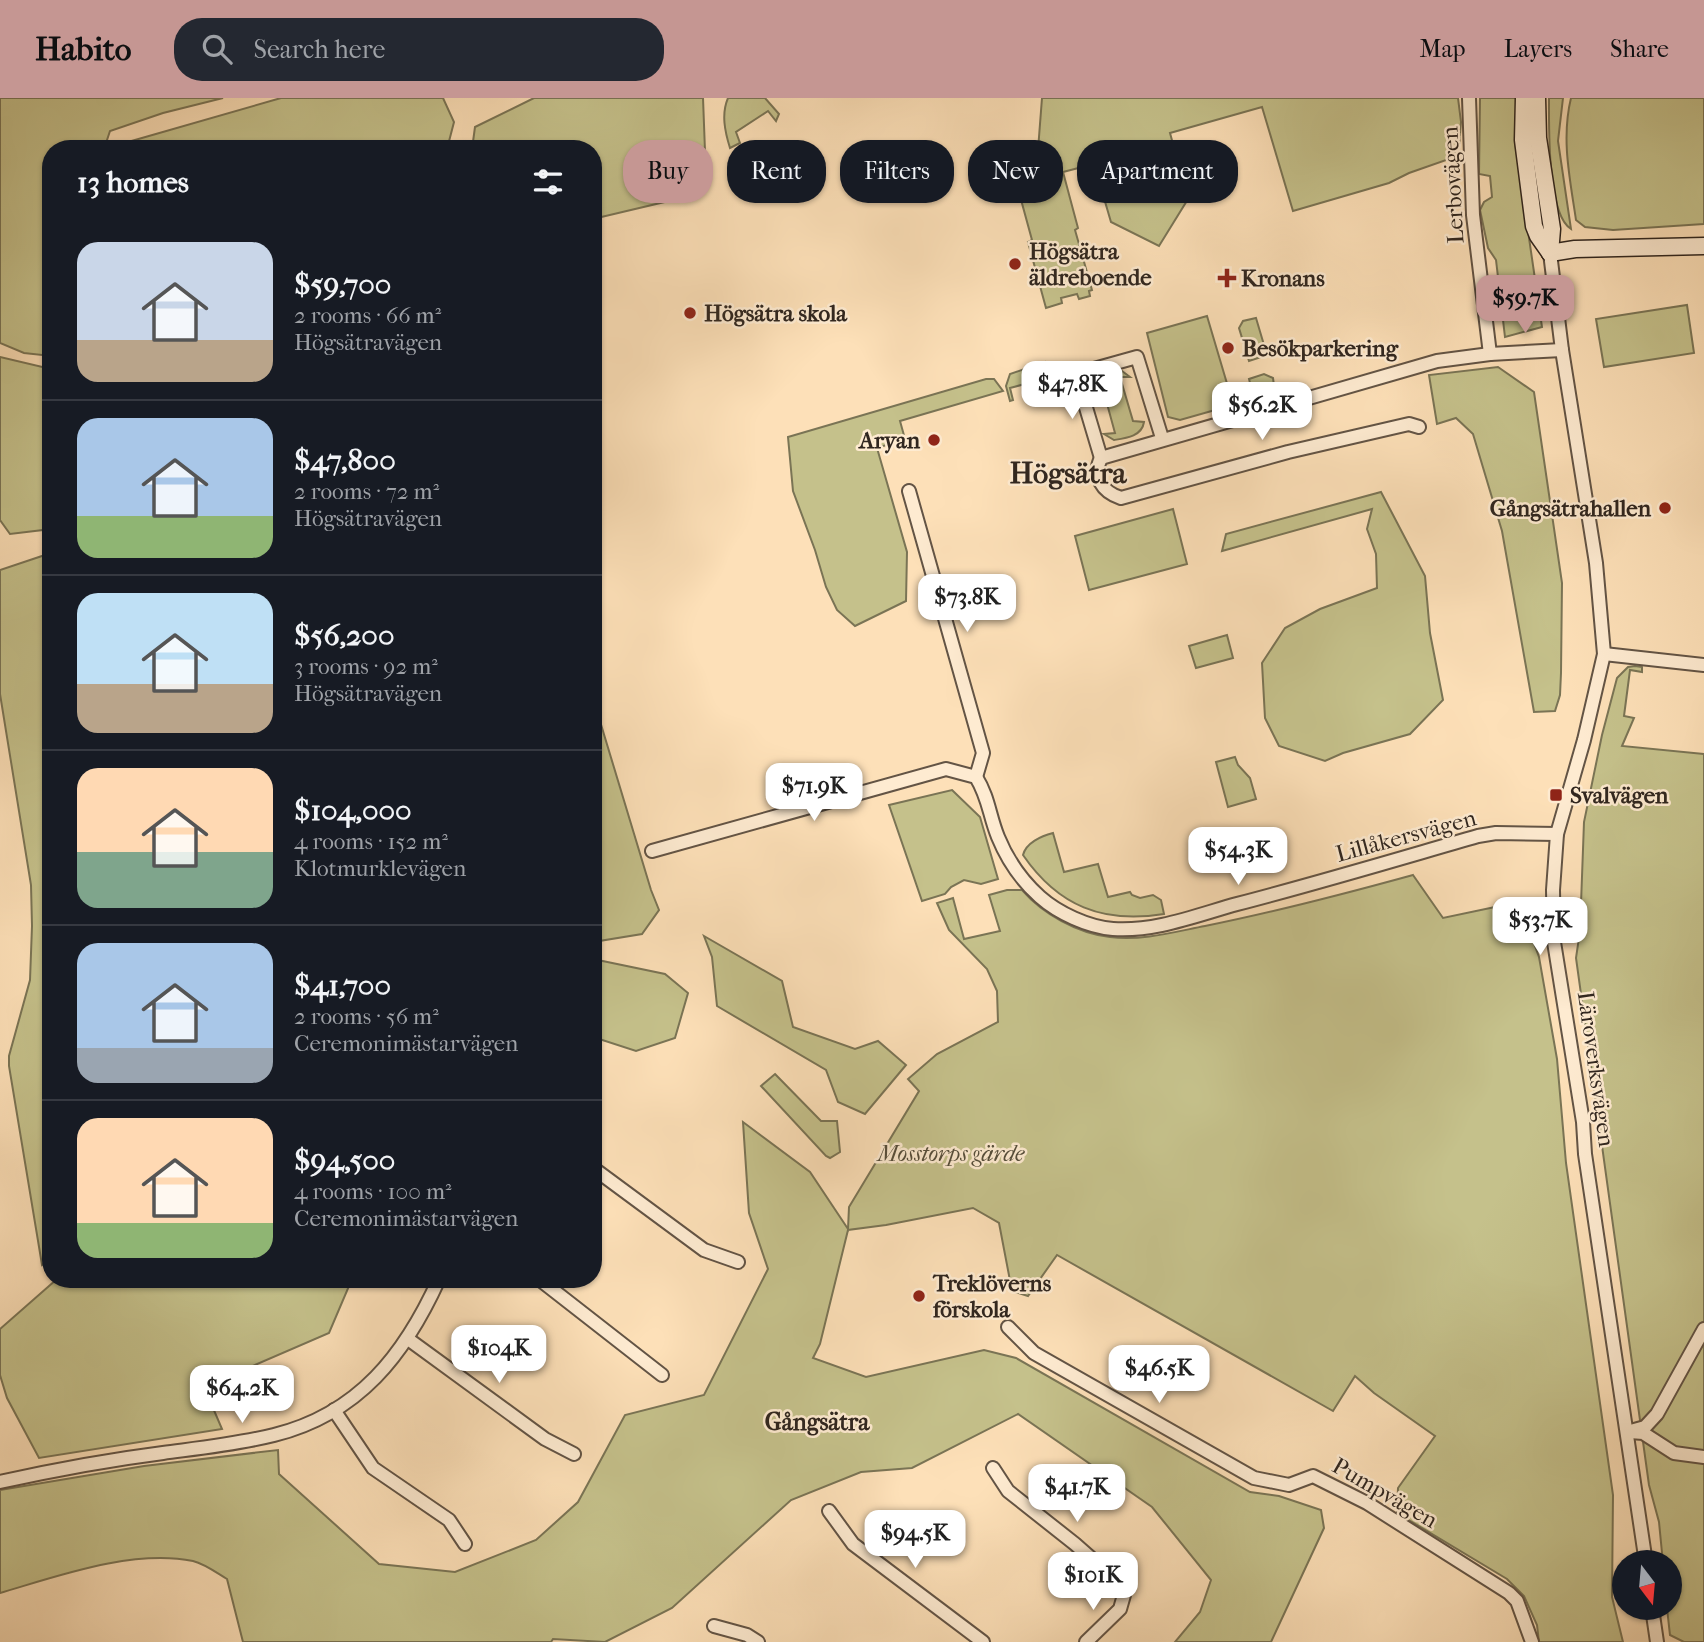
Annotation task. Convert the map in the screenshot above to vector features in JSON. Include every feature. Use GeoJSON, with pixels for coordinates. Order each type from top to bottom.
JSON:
{"type":"FeatureCollection","features":[{"type":"Feature","properties":{"kind":"street","name":"Lerbovägen"},"geometry":{"type":"LineString","coordinates":[[1469,98],[1473,215],[1490,354]]}},
{"type":"Feature","properties":{"kind":"street","name":"Läroverksvägen"},"geometry":{"type":"LineString","coordinates":[[1524,98],[1523,140],[1534,226],[1550,253]]}},
{"type":"Feature","properties":{"kind":"street","name":"Läroverksvägen"},"geometry":{"type":"LineString","coordinates":[[1537,98],[1538,138],[1552,229],[1550,253],[1562,350],[1596,563],[1604,653],[1584,740],[1557,834],[1553,890],[1554,942],[1583,1122],[1644,1550]]}},
{"type":"Feature","properties":{"kind":"street"},"geometry":{"type":"LineString","coordinates":[[1550,253],[1575,249],[1704,246]]}},
{"type":"Feature","properties":{"kind":"street"},"geometry":{"type":"LineString","coordinates":[[1101,458],[1162,438],[1437,361],[1490,354],[1562,350]]}},
{"type":"Feature","properties":{"kind":"street"},"geometry":{"type":"LineString","coordinates":[[1162,438],[1137,357],[1076,373],[1101,458],[1097,467],[1099,481],[1110,495],[1121,498],[1287,452],[1409,424],[1419,426]]}},
{"type":"Feature","properties":{"kind":"street"},"geometry":{"type":"LineString","coordinates":[[652,851],[946,769],[976,777],[983,753],[909,491]]}},
{"type":"Feature","properties":{"kind":"street"},"geometry":{"type":"LineString","coordinates":[[1604,653],[1704,665]]}},
{"type":"Feature","properties":{"kind":"street","name":"Lillåkersvägen"},"geometry":{"type":"LineString","coordinates":[[976,777],[986,794],[998,835],[1021,877],[1041,898],[1062,912],[1110,929],[1140,929],[1162,925],[1478,836],[1496,833],[1557,834]]}},
{"type":"Feature","properties":{"kind":"street"},"geometry":{"type":"LineString","coordinates":[[602,1175],[705,1250],[738,1262]]}},
{"type":"Feature","properties":{"kind":"street"},"geometry":{"type":"LineString","coordinates":[[0,1482],[78,1464],[277,1435],[334,1410],[370,1382],[408,1339],[434,1288]]}},
{"type":"Feature","properties":{"kind":"street"},"geometry":{"type":"LineString","coordinates":[[551,1288],[662,1374]]}},
{"type":"Feature","properties":{"kind":"street","name":"Pumpvägen"},"geometry":{"type":"LineString","coordinates":[[1008,1327],[1034,1353],[1254,1478],[1289,1485],[1313,1476],[1367,1503],[1508,1593],[1517,1601],[1532,1642]]}},
{"type":"Feature","properties":{"kind":"street"},"geometry":{"type":"LineString","coordinates":[[1627,1432],[1645,1426],[1657,1414],[1704,1329]]}},
{"type":"Feature","properties":{"kind":"street"},"geometry":{"type":"LineString","coordinates":[[408,1339],[545,1439],[574,1454]]}},
{"type":"Feature","properties":{"kind":"street"},"geometry":{"type":"LineString","coordinates":[[334,1410],[373,1468],[449,1520],[465,1544]]}},
{"type":"Feature","properties":{"kind":"street"},"geometry":{"type":"LineString","coordinates":[[1627,1432],[1643,1433],[1674,1453],[1704,1457]]}},
{"type":"Feature","properties":{"kind":"street"},"geometry":{"type":"LineString","coordinates":[[993,1468],[1008,1491],[1076,1544],[1118,1582],[1123,1591],[1120,1609],[1086,1642]]}},
{"type":"Feature","properties":{"kind":"street"},"geometry":{"type":"LineString","coordinates":[[829,1511],[853,1544],[983,1642]]}},
{"type":"Feature","properties":{"kind":"street"},"geometry":{"type":"LineString","coordinates":[[1654,1620],[1657,1642]]}},
{"type":"Feature","properties":{"kind":"street"},"geometry":{"type":"LineString","coordinates":[[714,1626],[747,1635],[758,1642]]}},
{"type":"Feature","properties":{"kind":"green space"},"geometry":{"type":"Polygon","coordinates":[[[0,98],[223,98],[163,113],[110,131],[107,140],[42,140],[42,355],[24,353],[0,343],[0,98]]]}},
{"type":"Feature","properties":{"kind":"green space"},"geometry":{"type":"Polygon","coordinates":[[[281,98],[443,98],[454,122],[449,140],[135,140],[281,98]]]}},
{"type":"Feature","properties":{"kind":"green space"},"geometry":{"type":"Polygon","coordinates":[[[534,98],[703,98],[705,140],[623,140],[623,203],[660,203],[602,217],[602,140],[473,140],[475,127],[534,98]]]}},
{"type":"Feature","properties":{"kind":"green space"},"geometry":{"type":"Polygon","coordinates":[[[728,98],[765,98],[779,114],[776,121],[768,111],[736,132],[739,140],[728,140],[724,117],[728,98]]]}},
{"type":"Feature","properties":{"kind":"green space"},"geometry":{"type":"Polygon","coordinates":[[[1042,98],[1458,98],[1461,122],[1459,147],[1452,158],[1389,183],[1293,211],[1262,107],[1170,133],[1172,140],[1077,140],[1077,168],[1063,172],[1063,140],[1039,140],[1042,98]]]}},
{"type":"Feature","properties":{"kind":"green space"},"geometry":{"type":"Polygon","coordinates":[[[1480,98],[1519,98],[1515,142],[1542,327],[1505,337],[1496,260],[1488,248],[1480,210],[1484,202],[1492,197],[1490,176],[1479,174],[1480,98]]]}},
{"type":"Feature","properties":{"kind":"green space"},"geometry":{"type":"Polygon","coordinates":[[[1549,98],[1563,98],[1558,141],[1571,229],[1563,220],[1553,188],[1549,98]]]}},
{"type":"Feature","properties":{"kind":"green space"},"geometry":{"type":"Polygon","coordinates":[[[1571,98],[1704,98],[1704,224],[1613,230],[1585,227],[1576,220],[1567,144],[1571,98]]]}},
{"type":"Feature","properties":{"kind":"green space"},"geometry":{"type":"Polygon","coordinates":[[[1063,172],[1078,228],[1075,230],[1092,290],[1089,291],[1090,296],[1079,299],[1077,294],[1061,298],[1062,303],[1046,308],[1028,242],[1032,240],[1022,203],[1063,203],[1063,172]]]}},
{"type":"Feature","properties":{"kind":"green space"},"geometry":{"type":"Polygon","coordinates":[[[1105,203],[1186,203],[1159,246],[1111,222],[1105,203]]]}},
{"type":"Feature","properties":{"kind":"green space"},"geometry":{"type":"Polygon","coordinates":[[[1687,305],[1694,353],[1604,367],[1596,319],[1687,305]]]}},
{"type":"Feature","properties":{"kind":"green space"},"geometry":{"type":"Polygon","coordinates":[[[1207,316],[1231,397],[1252,391],[1249,379],[1264,374],[1273,378],[1275,393],[1180,420],[1168,417],[1147,333],[1207,316]]]}},
{"type":"Feature","properties":{"kind":"green space"},"geometry":{"type":"Polygon","coordinates":[[[1256,318],[1267,355],[1249,361],[1239,328],[1243,321],[1256,318]]]}},
{"type":"Feature","properties":{"kind":"green space"},"geometry":{"type":"Polygon","coordinates":[[[0,357],[42,367],[42,530],[10,534],[0,520],[0,357]]]}},
{"type":"Feature","properties":{"kind":"green space"},"geometry":{"type":"Polygon","coordinates":[[[1045,362],[1047,367],[1057,365],[1059,375],[1010,388],[1013,400],[1010,401],[1006,386],[1010,374],[1045,362]]]}},
{"type":"Feature","properties":{"kind":"green space"},"geometry":{"type":"Polygon","coordinates":[[[1498,367],[1534,392],[1562,583],[1560,695],[1555,711],[1534,712],[1502,531],[1473,434],[1456,418],[1437,424],[1429,375],[1498,367]]]}},
{"type":"Feature","properties":{"kind":"green space"},"geometry":{"type":"Polygon","coordinates":[[[1122,371],[1130,377],[1120,377],[1133,421],[1144,422],[1137,433],[1114,440],[1104,434],[1115,433],[1103,389],[1092,389],[1092,385],[1099,377],[1122,371]]]}},
{"type":"Feature","properties":{"kind":"green space"},"geometry":{"type":"Polygon","coordinates":[[[986,379],[994,379],[1003,391],[900,421],[905,439],[877,448],[907,552],[906,601],[855,626],[837,610],[826,587],[793,491],[788,437],[986,379]]]}},
{"type":"Feature","properties":{"kind":"green space"},"geometry":{"type":"Polygon","coordinates":[[[1381,492],[1425,576],[1430,633],[1443,700],[1410,734],[1343,753],[1325,761],[1279,746],[1265,718],[1262,663],[1285,628],[1320,609],[1377,588],[1376,554],[1367,529],[1372,509],[1222,551],[1226,534],[1381,492]]]}},
{"type":"Feature","properties":{"kind":"green space"},"geometry":{"type":"Polygon","coordinates":[[[1173,509],[1187,564],[1089,590],[1075,536],[1173,509]]]}},
{"type":"Feature","properties":{"kind":"green space"},"geometry":{"type":"Polygon","coordinates":[[[42,556],[42,1265],[9,1066],[9,1056],[30,980],[32,926],[31,885],[0,694],[0,570],[42,556]]]}},
{"type":"Feature","properties":{"kind":"green space"},"geometry":{"type":"Polygon","coordinates":[[[1227,635],[1233,658],[1196,668],[1189,646],[1227,635]]]}},
{"type":"Feature","properties":{"kind":"green space"},"geometry":{"type":"Polygon","coordinates":[[[1628,667],[1642,667],[1642,672],[1630,670],[1624,716],[1634,718],[1622,746],[1704,754],[1704,1642],[1684,1642],[1670,1635],[1668,1620],[1682,1620],[1682,1550],[1662,1550],[1659,1522],[1649,1485],[1576,958],[1580,931],[1584,822],[1617,678],[1628,667]]]}},
{"type":"Feature","properties":{"kind":"green space"},"geometry":{"type":"Polygon","coordinates":[[[602,728],[659,910],[642,934],[602,941],[602,728]]]}},
{"type":"Feature","properties":{"kind":"green space"},"geometry":{"type":"Polygon","coordinates":[[[1235,757],[1238,765],[1250,778],[1256,799],[1228,807],[1216,762],[1235,757]]]}},
{"type":"Feature","properties":{"kind":"green space"},"geometry":{"type":"Polygon","coordinates":[[[952,790],[980,817],[998,879],[981,884],[964,880],[945,894],[922,901],[889,805],[952,790]]]}},
{"type":"Feature","properties":{"kind":"green space"},"geometry":{"type":"Polygon","coordinates":[[[1053,833],[1064,872],[1098,864],[1108,897],[1130,892],[1140,898],[1153,895],[1161,900],[1164,914],[1121,916],[1102,913],[1067,899],[1037,873],[1023,855],[1027,847],[1035,841],[1053,833]]]}},
{"type":"Feature","properties":{"kind":"green space","name":"Mosstorps gärde"},"geometry":{"type":"Polygon","coordinates":[[[1413,875],[1443,918],[1519,902],[1539,957],[1557,1059],[1566,1163],[1613,1495],[1612,1620],[1618,1620],[1623,1642],[1539,1642],[1537,1625],[1524,1596],[1507,1579],[1397,1513],[1398,1488],[1435,1436],[1374,1393],[1355,1376],[1333,1411],[1057,1255],[1028,1296],[1012,1291],[999,1223],[973,1208],[848,1230],[820,1344],[813,1358],[866,1377],[984,1350],[1016,1358],[1250,1492],[1279,1496],[1321,1510],[1324,1528],[1271,1642],[1175,1642],[1200,1612],[1211,1580],[1152,1507],[1018,1414],[912,1468],[861,1472],[791,1500],[672,1608],[605,1642],[553,1639],[551,1642],[243,1642],[227,1579],[197,1562],[170,1558],[120,1561],[95,1566],[0,1593],[0,1490],[144,1466],[278,1450],[279,1474],[379,1564],[455,1572],[536,1540],[578,1502],[625,1415],[704,1395],[768,1269],[749,1213],[743,1122],[810,1172],[848,1229],[849,1207],[919,1091],[908,1079],[937,1054],[998,1022],[997,991],[987,969],[949,930],[937,903],[953,898],[964,939],[1000,931],[989,895],[1007,890],[1022,890],[1040,907],[1073,927],[1098,935],[1134,938],[1257,915],[1413,875]]]}},
{"type":"Feature","properties":{"kind":"green space"},"geometry":{"type":"Polygon","coordinates":[[[704,936],[782,981],[793,1027],[855,1049],[878,1041],[906,1065],[865,1114],[838,1102],[826,1070],[717,1006],[712,957],[704,936]]]}},
{"type":"Feature","properties":{"kind":"green space"},"geometry":{"type":"Polygon","coordinates":[[[602,961],[665,974],[688,993],[675,1038],[636,1051],[602,1040],[602,961]]]}},
{"type":"Feature","properties":{"kind":"green space"},"geometry":{"type":"Polygon","coordinates":[[[775,1074],[821,1121],[837,1121],[840,1152],[830,1158],[826,1156],[761,1086],[775,1074]]]}},
{"type":"Feature","properties":{"kind":"green space"},"geometry":{"type":"Polygon","coordinates":[[[47,1288],[348,1288],[329,1333],[204,1387],[222,1429],[39,1458],[7,1398],[0,1375],[0,1329],[47,1288]]]}},
{"type":"Feature","properties":{"kind":"place","name":"Högsätra äldreboende"},"geometry":{"type":"Point","coordinates":[1015,264]}},
{"type":"Feature","properties":{"kind":"place","name":"Kronans"},"geometry":{"type":"Point","coordinates":[1227,278]}},
{"type":"Feature","properties":{"kind":"place","name":"Högsätra skola"},"geometry":{"type":"Point","coordinates":[690,313]}},
{"type":"Feature","properties":{"kind":"place","name":"Besökparkering"},"geometry":{"type":"Point","coordinates":[1228,348]}},
{"type":"Feature","properties":{"kind":"place","name":"Aryan"},"geometry":{"type":"Point","coordinates":[934,440]}},
{"type":"Feature","properties":{"kind":"place","name":"Gångsätrahallen"},"geometry":{"type":"Point","coordinates":[1665,508]}},
{"type":"Feature","properties":{"kind":"place","name":"Svalvägen"},"geometry":{"type":"Point","coordinates":[1556,795]}},
{"type":"Feature","properties":{"kind":"place","name":"Treklöverns förskola"},"geometry":{"type":"Point","coordinates":[919,1296]}},
{"type":"Feature","properties":{"kind":"district","name":"Högsätra"},"geometry":{"type":"Point","coordinates":[1068,473]}},
{"type":"Feature","properties":{"kind":"district","name":"Gångsätra"},"geometry":{"type":"Point","coordinates":[817,1422]}}]}
